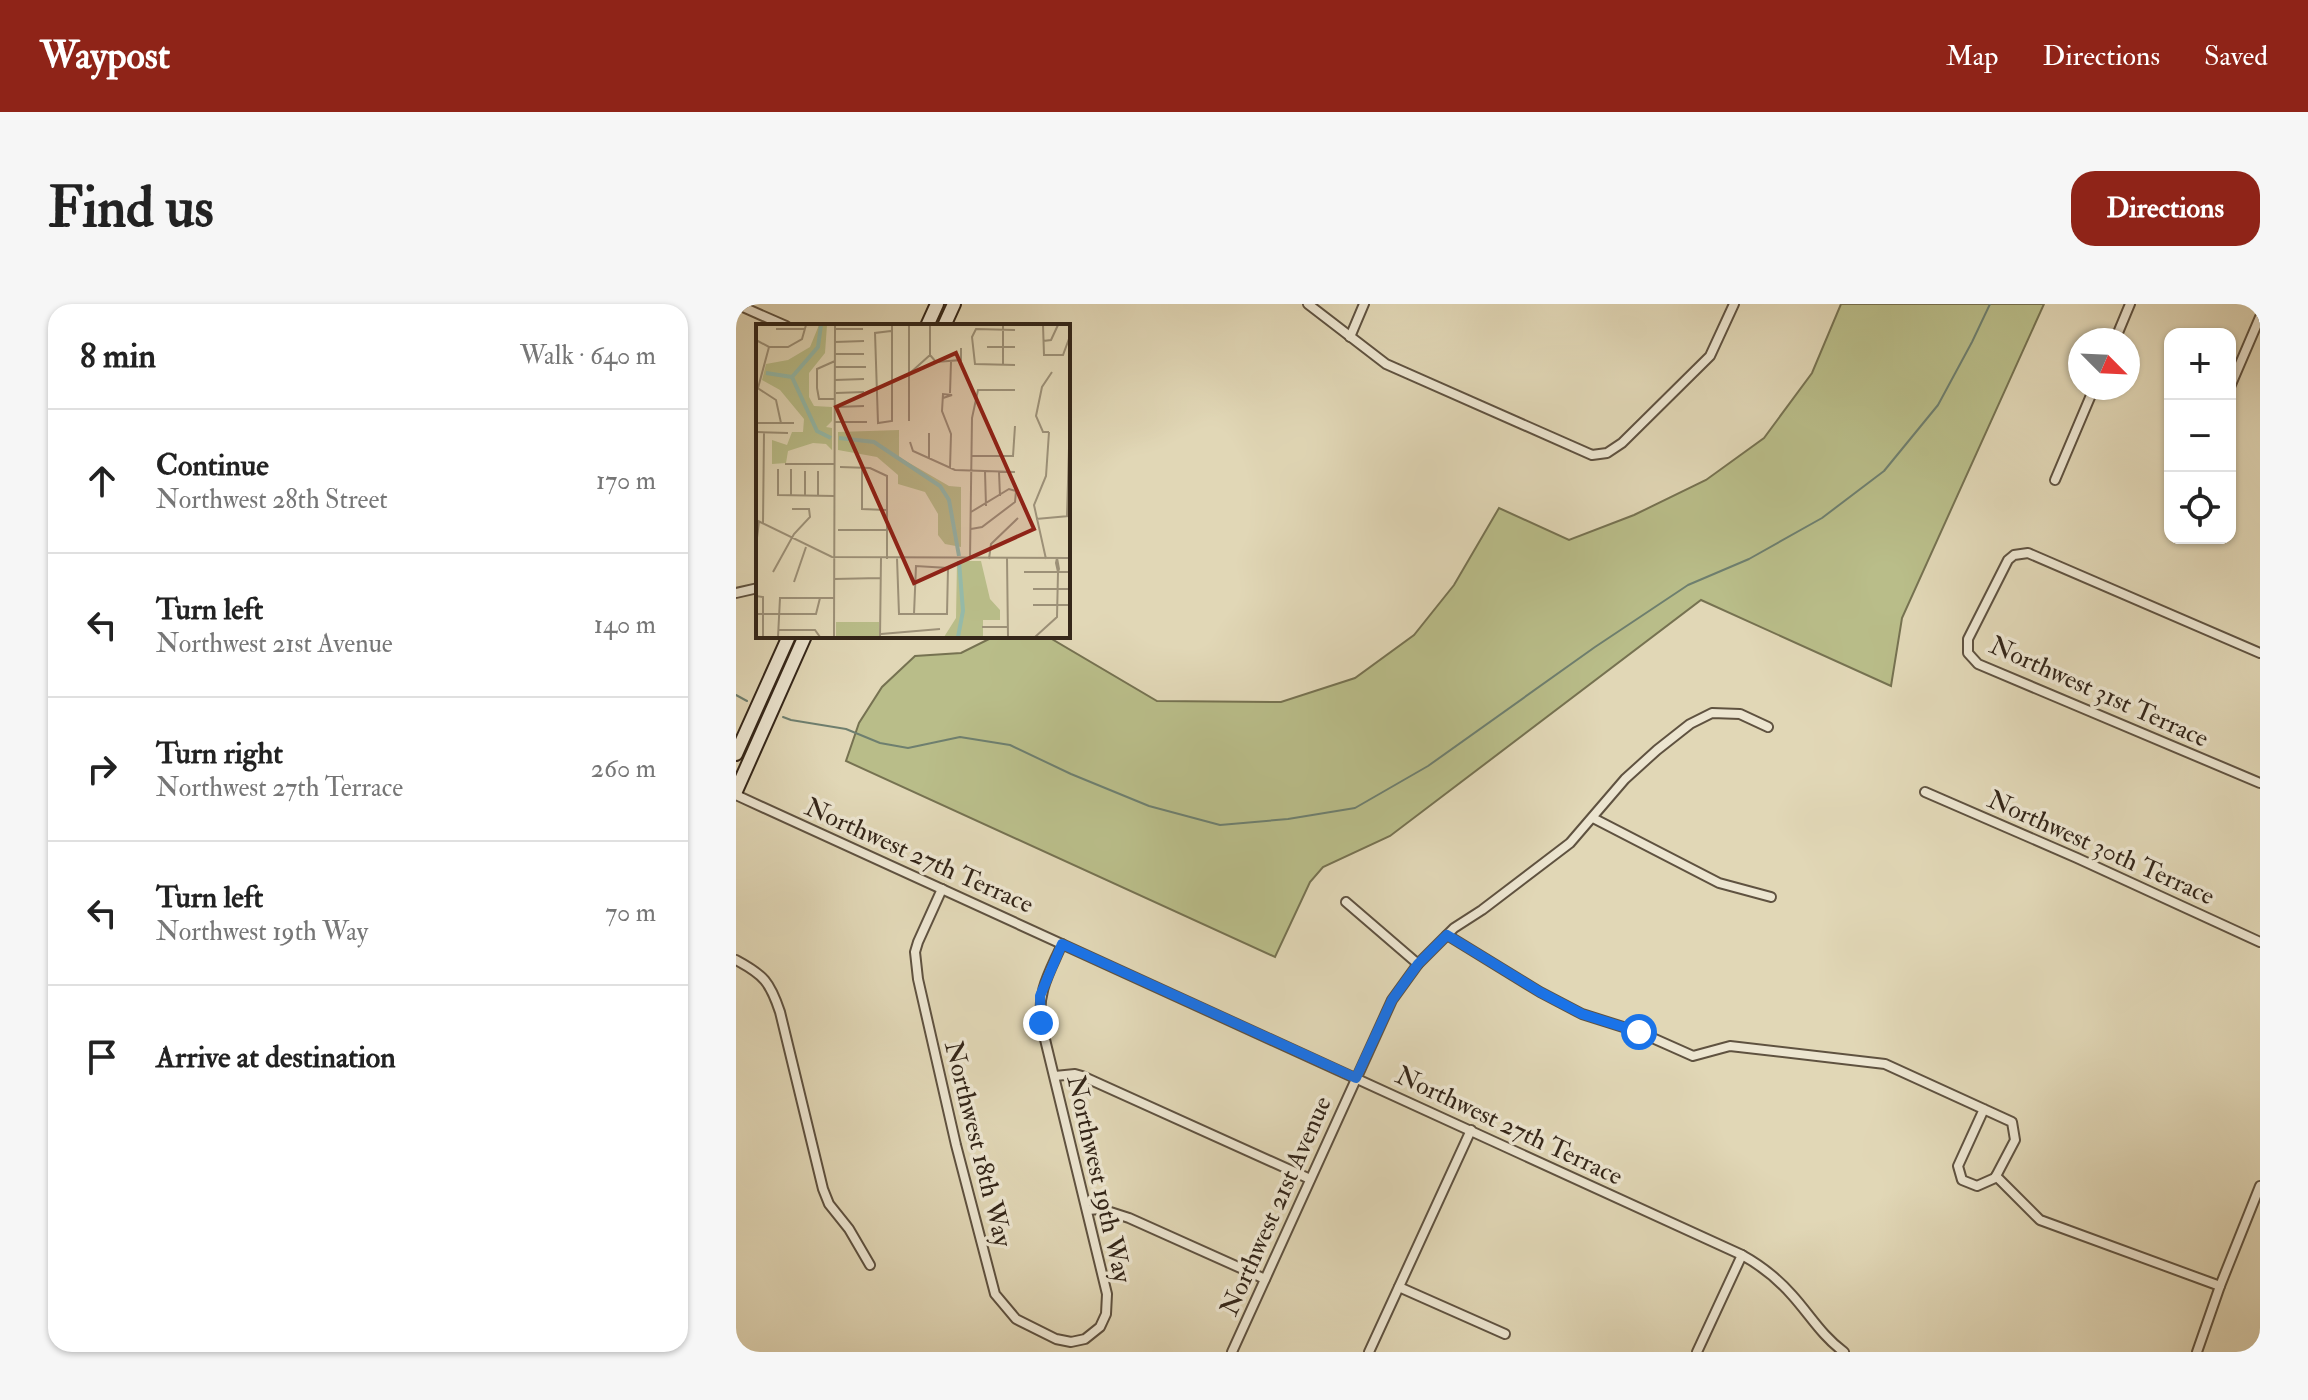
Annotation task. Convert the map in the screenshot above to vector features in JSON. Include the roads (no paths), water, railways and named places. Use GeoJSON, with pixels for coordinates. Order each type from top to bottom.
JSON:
{"type":"FeatureCollection","features":[{"type":"Feature","properties":{"kind":"main road"},"geometry":{"type":"LineString","coordinates":[[928,324],[937,304]]}},
{"type":"Feature","properties":{"kind":"main road"},"geometry":{"type":"LineString","coordinates":[[945,324],[954,304]]}},
{"type":"Feature","properties":{"kind":"main road"},"geometry":{"type":"LineString","coordinates":[[736,793],[804,638]]}},
{"type":"Feature","properties":{"kind":"main road"},"geometry":{"type":"LineString","coordinates":[[736,754],[787,640],[799,651]]}},
{"type":"Feature","properties":{"kind":"street"},"geometry":{"type":"LineString","coordinates":[[736,304],[781,324]]}},
{"type":"Feature","properties":{"kind":"street"},"geometry":{"type":"LineString","coordinates":[[1308,304],[1386,364],[1592,455],[1607,453],[1622,443],[1710,356],[1734,304]]}},
{"type":"Feature","properties":{"kind":"street"},"geometry":{"type":"LineString","coordinates":[[1350,337],[1364,304]]}},
{"type":"Feature","properties":{"kind":"street"},"geometry":{"type":"LineString","coordinates":[[2120,328],[2130,304]]}},
{"type":"Feature","properties":{"kind":"street"},"geometry":{"type":"LineString","coordinates":[[2236,373],[2260,317]]}},
{"type":"Feature","properties":{"kind":"street"},"geometry":{"type":"LineString","coordinates":[[2055,480],[2089,400]]}},
{"type":"Feature","properties":{"kind":"street","name":"Northwest 31st Terrace"},"geometry":{"type":"LineString","coordinates":[[2260,653],[2028,553],[2020,553],[2008,560],[1968,639],[1968,653],[1978,664],[2260,783]]}},
{"type":"Feature","properties":{"kind":"street"},"geometry":{"type":"LineString","coordinates":[[736,593],[756,588]]}},
{"type":"Feature","properties":{"kind":"street","name":"Northwest 21st Avenue"},"geometry":{"type":"LineString","coordinates":[[1232,1352],[1392,1000],[1418,964],[1447,935],[1570,843],[1625,779],[1690,724],[1712,713],[1740,714],[1768,727]]}},
{"type":"Feature","properties":{"kind":"street","name":"Northwest 30th Terrace"},"geometry":{"type":"LineString","coordinates":[[1925,792],[2260,942]]}},
{"type":"Feature","properties":{"kind":"street","name":"Northwest 27th Terrace"},"geometry":{"type":"LineString","coordinates":[[736,793],[1742,1255],[1767,1269],[1831,1343],[1844,1352]]}},
{"type":"Feature","properties":{"kind":"street"},"geometry":{"type":"LineString","coordinates":[[1593,818],[1719,883],[1771,897]]}},
{"type":"Feature","properties":{"kind":"street","name":"Northwest 18th Way"},"geometry":{"type":"LineString","coordinates":[[942,889],[915,952],[918,979],[956,1145],[995,1294],[1016,1319],[1056,1339],[1071,1342],[1085,1339],[1097,1331]]}},
{"type":"Feature","properties":{"kind":"street"},"geometry":{"type":"LineString","coordinates":[[1346,902],[1418,964]]}},
{"type":"Feature","properties":{"kind":"street"},"geometry":{"type":"LineString","coordinates":[[1447,935],[1582,1014],[1639,1032],[1693,1056],[1730,1046],[1885,1064],[1984,1109],[2012,1122],[2015,1140],[1996,1176],[1977,1186],[1962,1180],[1958,1166],[1984,1109]]}},
{"type":"Feature","properties":{"kind":"street","name":"Northwest 19th Way"},"geometry":{"type":"LineString","coordinates":[[1062,944],[1040,996],[1039,1006],[1107,1294],[1106,1314],[1097,1331]]}},
{"type":"Feature","properties":{"kind":"street"},"geometry":{"type":"LineString","coordinates":[[736,960],[754,970],[771,986],[823,1189],[829,1204],[849,1229],[870,1265]]}},
{"type":"Feature","properties":{"kind":"street"},"geometry":{"type":"LineString","coordinates":[[1055,1076],[1082,1076],[1310,1179]]}},
{"type":"Feature","properties":{"kind":"street"},"geometry":{"type":"LineString","coordinates":[[1369,1352],[1471,1130]]}},
{"type":"Feature","properties":{"kind":"street"},"geometry":{"type":"LineString","coordinates":[[1996,1176],[2040,1220],[2220,1286]]}},
{"type":"Feature","properties":{"kind":"street"},"geometry":{"type":"LineString","coordinates":[[2198,1351],[2260,1186]]}},
{"type":"Feature","properties":{"kind":"street"},"geometry":{"type":"LineString","coordinates":[[1087,1210],[1101,1209],[1129,1218],[1265,1279]]}},
{"type":"Feature","properties":{"kind":"street"},"geometry":{"type":"LineString","coordinates":[[1697,1352],[1742,1255]]}},
{"type":"Feature","properties":{"kind":"street"},"geometry":{"type":"LineString","coordinates":[[1399,1287],[1505,1334]]}},
{"type":"Feature","properties":{"kind":"waterway"},"geometry":{"type":"LineString","coordinates":[[783,717],[846,729],[880,743],[908,748],[960,737],[1010,745],[1149,806],[1220,825],[1288,819],[1355,808],[1428,766],[1688,585],[1749,559],[1822,518],[1884,471],[1938,405],[1990,304]]}},
{"type":"Feature","properties":{"kind":"waterway"},"geometry":{"type":"LineString","coordinates":[[736,695],[747,701]]}}]}
